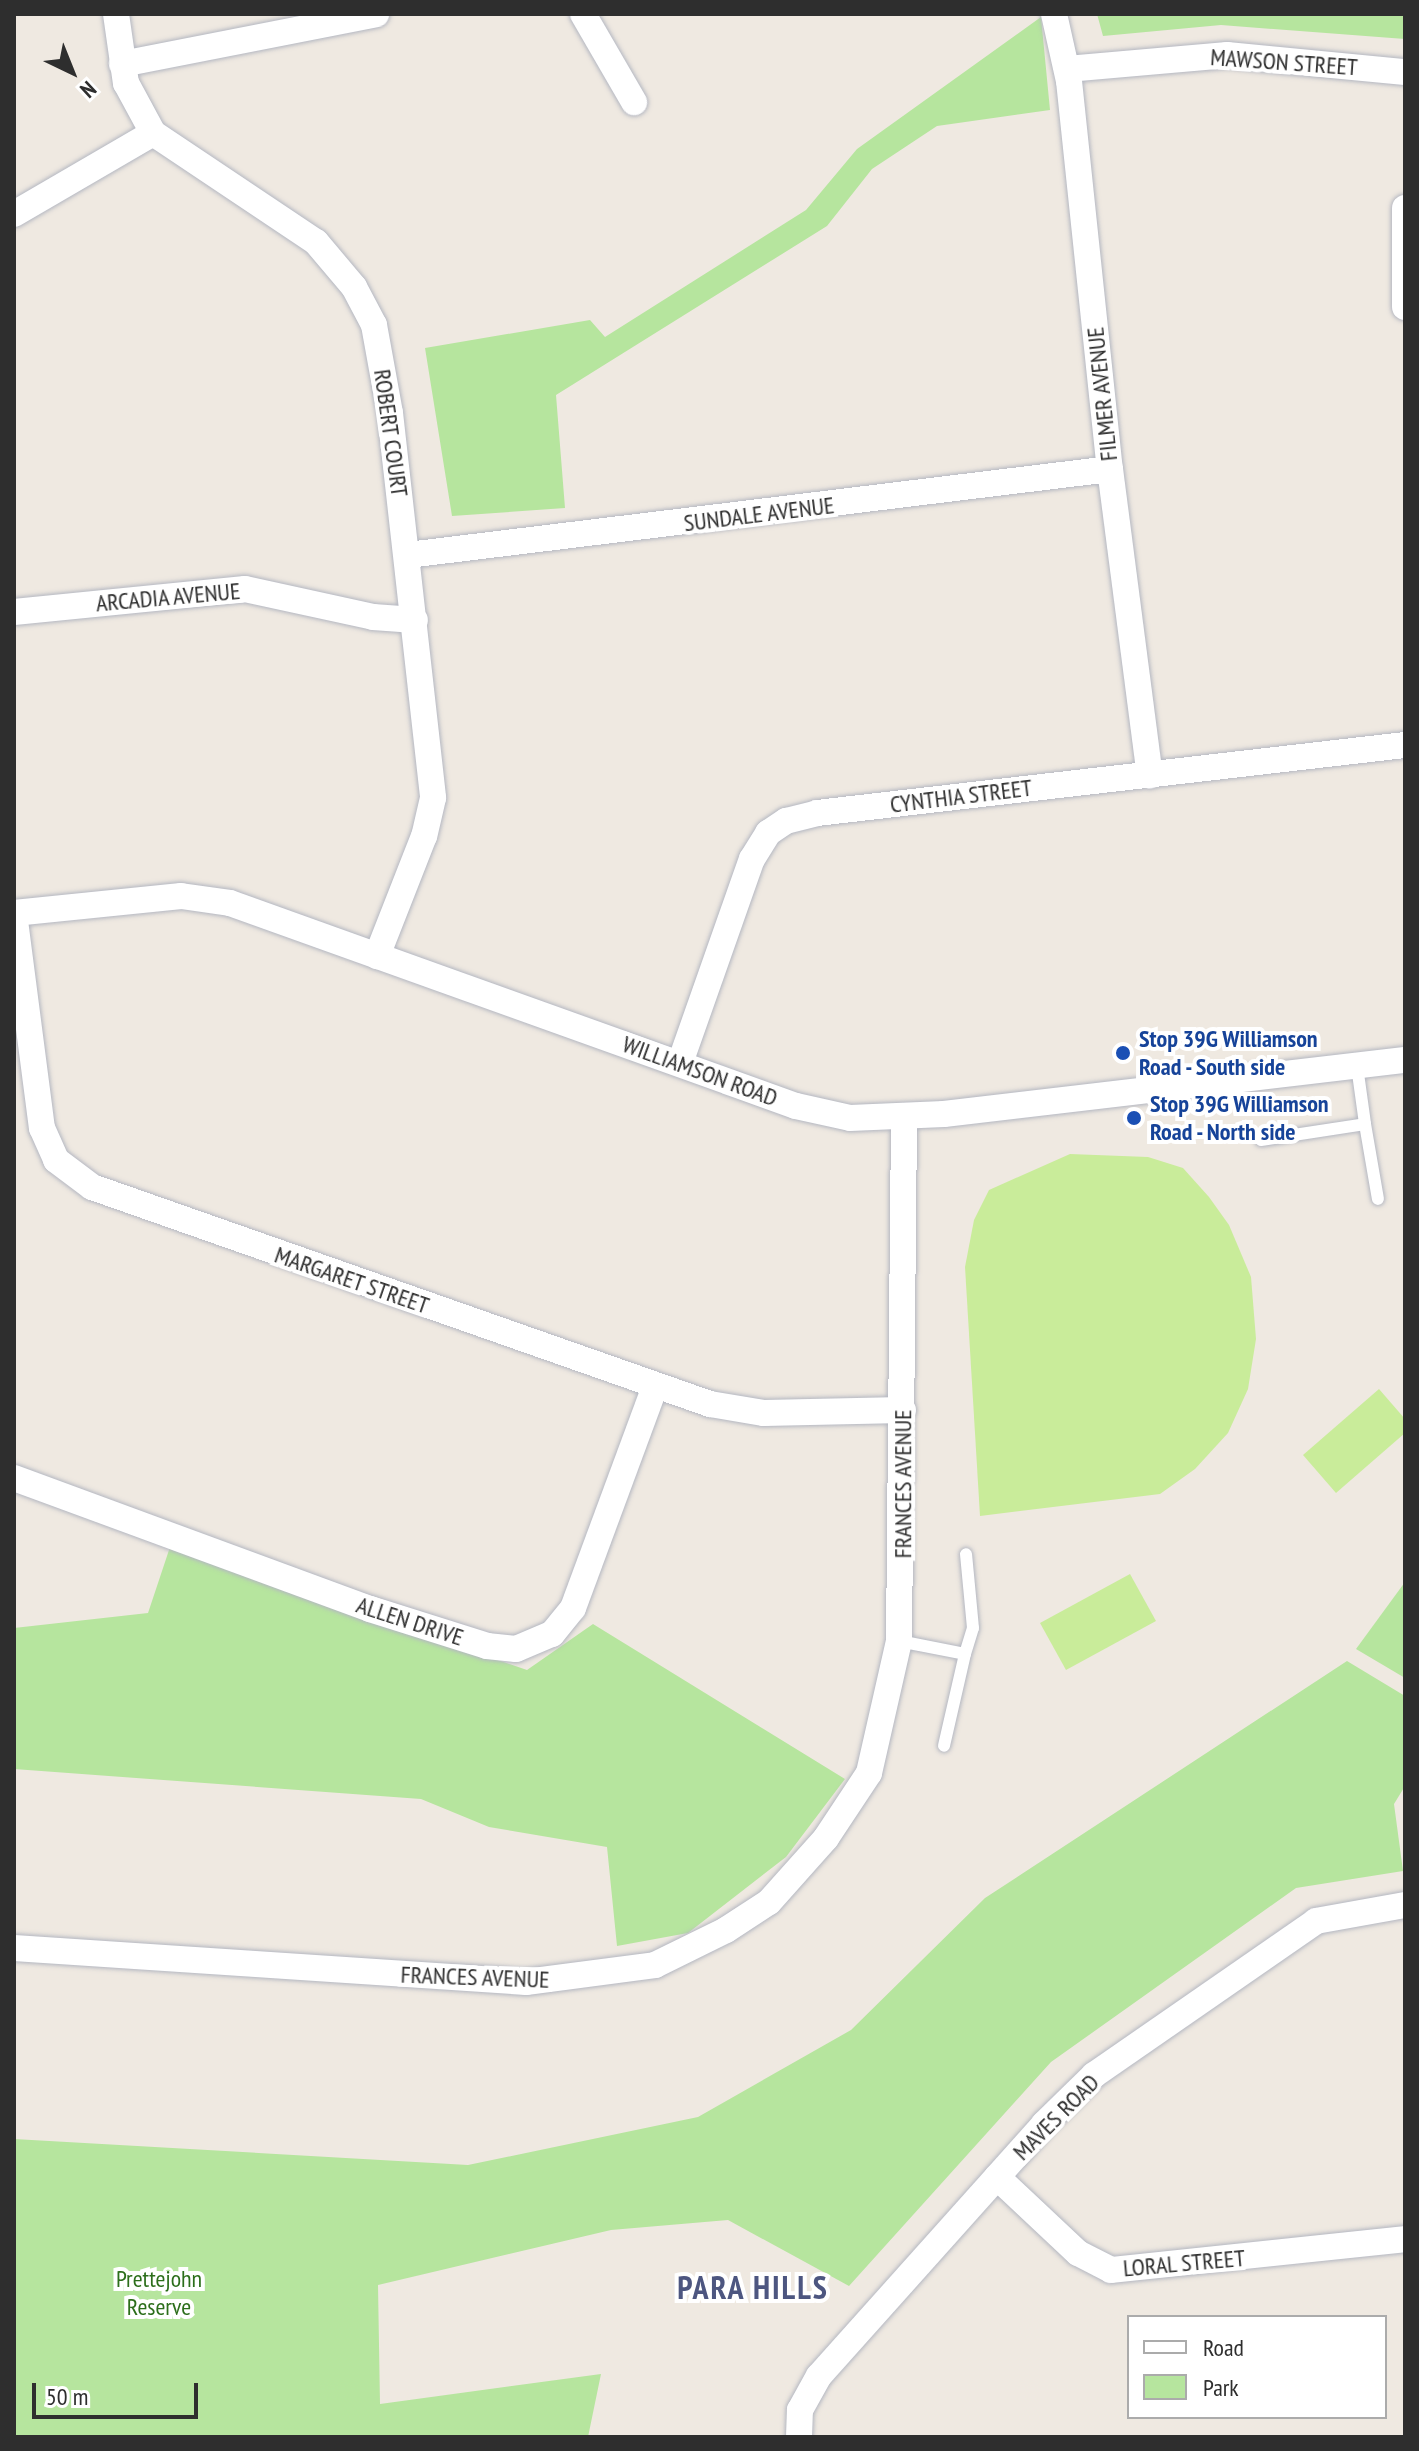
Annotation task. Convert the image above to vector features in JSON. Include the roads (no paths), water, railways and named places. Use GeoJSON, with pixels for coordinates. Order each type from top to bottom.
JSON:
{"type":"FeatureCollection","features":[{"type":"Feature","properties":{"kind":"street","name":"ROBERT COURT"},"geometry":{"type":"LineString","coordinates":[[116,14],[122,64],[135,103],[153,133],[316,242],[354,287],[379,348],[408,555],[433,798],[424,836],[377,956]]}},
{"type":"Feature","properties":{"kind":"street"},"geometry":{"type":"LineString","coordinates":[[122,64],[376,14]]}},
{"type":"Feature","properties":{"kind":"street"},"geometry":{"type":"LineString","coordinates":[[583,14],[634,102]]}},
{"type":"Feature","properties":{"kind":"street","name":"FILMER AVENUE"},"geometry":{"type":"LineString","coordinates":[[1054,14],[1067,69],[1110,469],[1150,775]]}},
{"type":"Feature","properties":{"kind":"street","name":"MAWSON STREET"},"geometry":{"type":"LineString","coordinates":[[1067,69],[1227,55],[1405,72]]}},
{"type":"Feature","properties":{"kind":"street"},"geometry":{"type":"LineString","coordinates":[[14,214],[153,133]]}},
{"type":"Feature","properties":{"kind":"street"},"geometry":{"type":"LineString","coordinates":[[1405,208],[1405,307]]}},
{"type":"Feature","properties":{"kind":"street","name":"SUNDALE AVENUE"},"geometry":{"type":"LineString","coordinates":[[408,555],[1110,469]]}},
{"type":"Feature","properties":{"kind":"street","name":"ARCADIA AVENUE"},"geometry":{"type":"LineString","coordinates":[[14,612],[245,589],[373,617],[415,620]]}},
{"type":"Feature","properties":{"kind":"street","name":"CYNTHIA STREET"},"geometry":{"type":"LineString","coordinates":[[680,1063],[752,859],[776,826],[817,813],[1405,745]]}},
{"type":"Feature","properties":{"kind":"street","name":"WILLIAMSON ROAD"},"geometry":{"type":"LineString","coordinates":[[14,913],[181,896],[230,903],[825,1114],[904,1118],[1405,1060]]}},
{"type":"Feature","properties":{"kind":"street","name":"MARGARET STREET"},"geometry":{"type":"LineString","coordinates":[[14,913],[37,1105],[47,1145],[65,1169],[112,1195],[655,1386],[748,1412],[903,1410]]}},
{"type":"Feature","properties":{"kind":"street","name":"FRANCES AVENUE"},"geometry":{"type":"LineString","coordinates":[[14,1948],[501,1982],[655,1965],[726,1930],[769,1902],[826,1838],[876,1756],[899,1641],[904,1118]]}},
{"type":"Feature","properties":{"kind":"street","name":"ALLEN DRIVE"},"geometry":{"type":"LineString","coordinates":[[14,1478],[370,1609],[487,1646],[516,1649],[552,1634],[573,1608],[655,1386]]}},
{"type":"Feature","properties":{"kind":"street","name":"MAVES ROAD"},"geometry":{"type":"LineString","coordinates":[[799,2437],[800,2410],[819,2376],[997,2177],[1094,2075],[1322,1918],[1405,1905]]}},
{"type":"Feature","properties":{"kind":"street","name":"LORAL STREET"},"geometry":{"type":"LineString","coordinates":[[997,2177],[1078,2253],[1111,2270],[1405,2239]]}},
{"type":"Feature","properties":{"kind":"lane"},"geometry":{"type":"LineString","coordinates":[[1357,1066],[1378,1199]]}},
{"type":"Feature","properties":{"kind":"lane"},"geometry":{"type":"LineString","coordinates":[[1261,1140],[1365,1124]]}},
{"type":"Feature","properties":{"kind":"lane"},"geometry":{"type":"LineString","coordinates":[[944,1746],[973,1628],[966,1554]]}},
{"type":"Feature","properties":{"kind":"lane"},"geometry":{"type":"LineString","coordinates":[[899,1641],[965,1654]]}},
{"type":"Feature","properties":{"kind":"place","name":"Stop 39G Williamson Road - South side"},"geometry":{"type":"Point","coordinates":[1123,1053]}},
{"type":"Feature","properties":{"kind":"place","name":"Stop 39G Williamson Road - North side"},"geometry":{"type":"Point","coordinates":[1134,1118]}},
{"type":"Feature","properties":{"kind":"district","name":"PARA HILLS"},"geometry":{"type":"Point","coordinates":[753,2287]}},
{"type":"Feature","properties":{"kind":"park label","name":"Prettejohn Reserve"},"geometry":{"type":"Point","coordinates":[159,2293]}}]}
